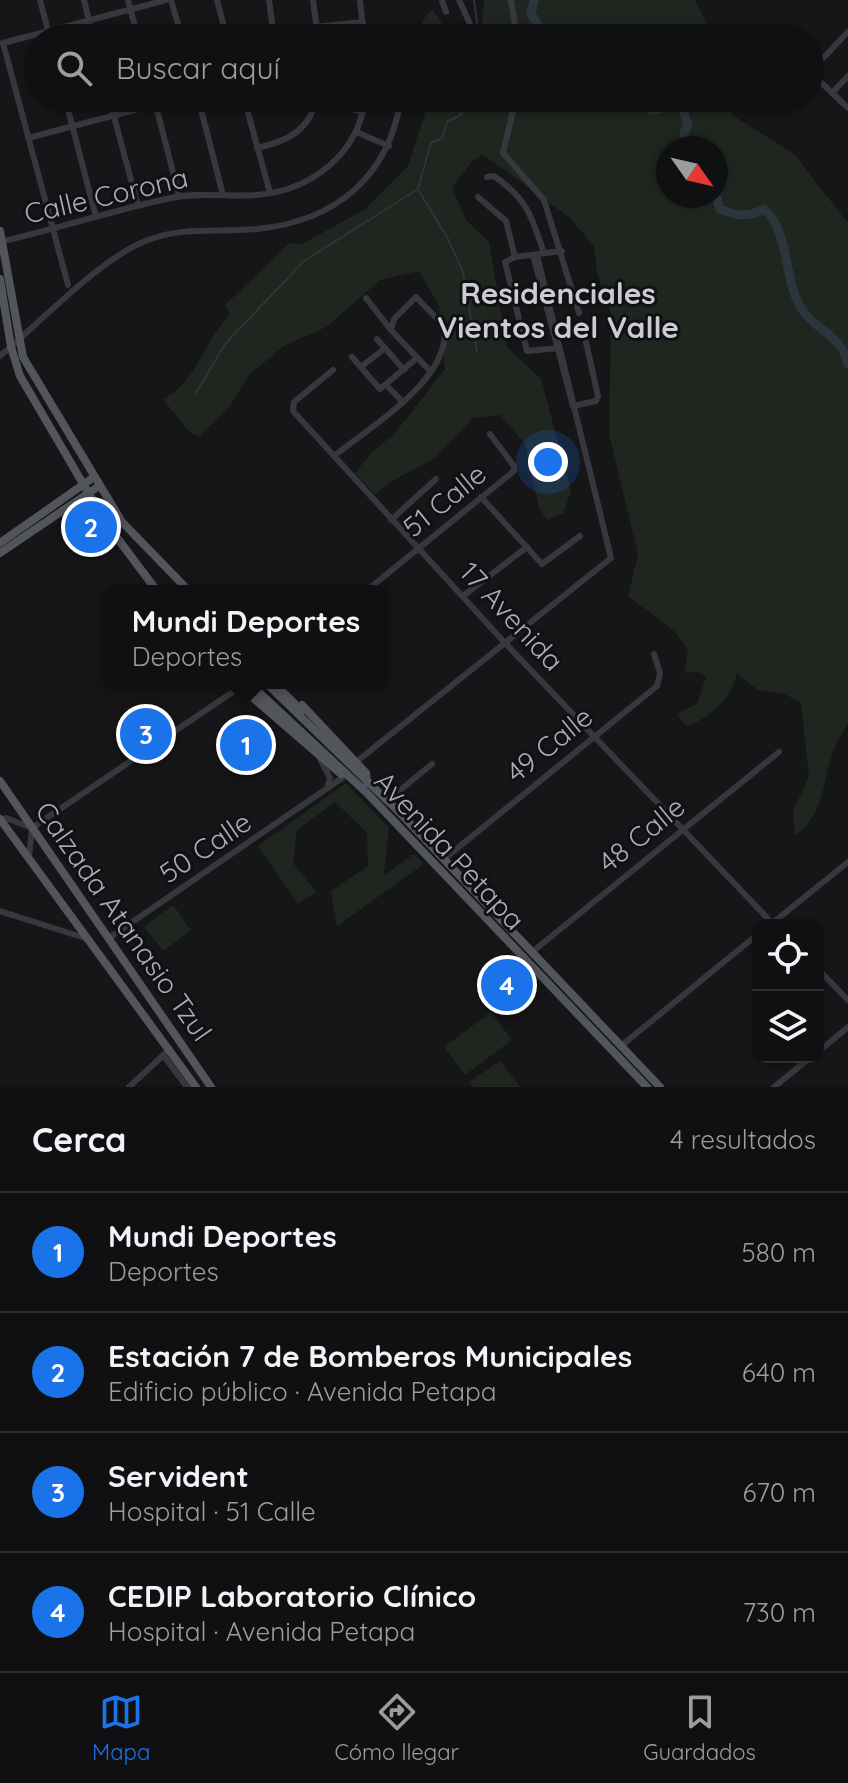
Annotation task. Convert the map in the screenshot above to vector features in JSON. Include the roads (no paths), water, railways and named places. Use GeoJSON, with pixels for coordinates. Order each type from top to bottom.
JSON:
{"type":"FeatureCollection","features":[{"type":"Feature","properties":{"kind":"main road"},"geometry":{"type":"LineString","coordinates":[[0,231],[14,344],[119,518],[183,585]]}},
{"type":"Feature","properties":{"kind":"main road"},"geometry":{"type":"LineString","coordinates":[[0,279],[20,376],[85,489],[152,585]]}},
{"type":"Feature","properties":{"kind":"main road"},"geometry":{"type":"LineString","coordinates":[[0,553],[85,489],[94,477]]}},
{"type":"Feature","properties":{"kind":"main road"},"geometry":{"type":"LineString","coordinates":[[0,543],[85,489],[99,486]]}},
{"type":"Feature","properties":{"kind":"main road"},"geometry":{"type":"LineString","coordinates":[[154,585],[154,571],[167,569]]}},
{"type":"Feature","properties":{"kind":"main road"},"geometry":{"type":"LineString","coordinates":[[248,689],[320,759],[354,781]]}},
{"type":"Feature","properties":{"kind":"main road"},"geometry":{"type":"LineString","coordinates":[[248,689],[345,776]]}},
{"type":"Feature","properties":{"kind":"main road","name":"Avenida Petapa"},"geometry":{"type":"LineString","coordinates":[[249,689],[354,781],[647,1087]]}},
{"type":"Feature","properties":{"kind":"main road","name":"Avenida Petapa"},"geometry":{"type":"LineString","coordinates":[[272,689],[444,859],[660,1087]]}},
{"type":"Feature","properties":{"kind":"main road"},"geometry":{"type":"LineString","coordinates":[[280,689],[367,783]]}},
{"type":"Feature","properties":{"kind":"main road"},"geometry":{"type":"LineString","coordinates":[[288,689],[366,773],[367,783]]}},
{"type":"Feature","properties":{"kind":"main road","name":"Calzada Atanasio Tzul"},"geometry":{"type":"LineString","coordinates":[[0,781],[211,1087]]}},
{"type":"Feature","properties":{"kind":"main road","name":"Calzada Atanasio Tzul"},"geometry":{"type":"LineString","coordinates":[[0,820],[113,968],[167,1052],[196,1087]]}},
{"type":"Feature","properties":{"kind":"main road"},"geometry":{"type":"LineString","coordinates":[[109,938],[113,968]]}},
{"type":"Feature","properties":{"kind":"main road"},"geometry":{"type":"LineString","coordinates":[[523,959],[532,952]]}},
{"type":"Feature","properties":{"kind":"street"},"geometry":{"type":"LineString","coordinates":[[40,0],[46,24]]}},
{"type":"Feature","properties":{"kind":"street"},"geometry":{"type":"LineString","coordinates":[[84,0],[90,24]]}},
{"type":"Feature","properties":{"kind":"street"},"geometry":{"type":"LineString","coordinates":[[128,0],[134,24]]}},
{"type":"Feature","properties":{"kind":"street"},"geometry":{"type":"LineString","coordinates":[[78,24],[168,0],[177,24]]}},
{"type":"Feature","properties":{"kind":"street"},"geometry":{"type":"LineString","coordinates":[[217,0],[223,24]]}},
{"type":"Feature","properties":{"kind":"street"},"geometry":{"type":"LineString","coordinates":[[269,0],[273,24]]}},
{"type":"Feature","properties":{"kind":"street"},"geometry":{"type":"LineString","coordinates":[[313,0],[317,24]]}},
{"type":"Feature","properties":{"kind":"street"},"geometry":{"type":"LineString","coordinates":[[345,24],[363,22],[360,0]]}},
{"type":"Feature","properties":{"kind":"street"},"geometry":{"type":"LineString","coordinates":[[442,0],[446,12]]}},
{"type":"Feature","properties":{"kind":"street"},"geometry":{"type":"LineString","coordinates":[[459,0],[470,24]]}},
{"type":"Feature","properties":{"kind":"street"},"geometry":{"type":"LineString","coordinates":[[511,0],[515,24]]}},
{"type":"Feature","properties":{"kind":"street"},"geometry":{"type":"LineString","coordinates":[[824,57],[848,32]]}},
{"type":"Feature","properties":{"kind":"street"},"geometry":{"type":"LineString","coordinates":[[24,40],[2,44],[68,285]]}},
{"type":"Feature","properties":{"kind":"street"},"geometry":{"type":"LineString","coordinates":[[832,93],[848,76]]}},
{"type":"Feature","properties":{"kind":"street"},"geometry":{"type":"LineString","coordinates":[[824,85],[848,108]]}},
{"type":"Feature","properties":{"kind":"street"},"geometry":{"type":"LineString","coordinates":[[68,112],[96,217]]}},
{"type":"Feature","properties":{"kind":"street"},"geometry":{"type":"LineString","coordinates":[[112,112],[138,206]]}},
{"type":"Feature","properties":{"kind":"street"},"geometry":{"type":"LineString","coordinates":[[28,138],[124,112]]}},
{"type":"Feature","properties":{"kind":"street"},"geometry":{"type":"LineString","coordinates":[[157,112],[179,196]]}},
{"type":"Feature","properties":{"kind":"street"},"geometry":{"type":"LineString","coordinates":[[202,112],[223,195]]}},
{"type":"Feature","properties":{"kind":"street"},"geometry":{"type":"LineString","coordinates":[[248,112],[270,193]]}},
{"type":"Feature","properties":{"kind":"street"},"geometry":{"type":"LineString","coordinates":[[257,148],[295,135],[309,121],[312,112]]}},
{"type":"Feature","properties":{"kind":"street","name":"Calle Corona"},"geometry":{"type":"LineString","coordinates":[[1,242],[179,196],[270,193],[320,174],[338,158],[356,132],[363,112]]}},
{"type":"Feature","properties":{"kind":"street"},"geometry":{"type":"LineString","coordinates":[[0,356],[119,255],[147,240],[189,231],[257,229],[320,213],[355,191],[389,146],[398,112]]}},
{"type":"Feature","properties":{"kind":"street"},"geometry":{"type":"LineString","coordinates":[[513,112],[503,153],[509,164],[544,200],[579,313]]}},
{"type":"Feature","properties":{"kind":"street"},"geometry":{"type":"LineString","coordinates":[[356,132],[389,146]]}},
{"type":"Feature","properties":{"kind":"street"},"geometry":{"type":"LineString","coordinates":[[356,762],[611,558],[545,296],[528,207],[521,197],[494,176],[487,177]]}},
{"type":"Feature","properties":{"kind":"street"},"geometry":{"type":"LineString","coordinates":[[478,197],[506,221],[515,257]]}},
{"type":"Feature","properties":{"kind":"street"},"geometry":{"type":"LineString","coordinates":[[558,349],[527,351],[505,262],[515,257],[562,251]]}},
{"type":"Feature","properties":{"kind":"street"},"geometry":{"type":"LineString","coordinates":[[334,456],[402,401],[431,372],[444,352],[446,338],[439,318],[417,297],[394,319],[391,330]]}},
{"type":"Feature","properties":{"kind":"street"},"geometry":{"type":"LineString","coordinates":[[366,298],[431,372]]}},
{"type":"Feature","properties":{"kind":"street"},"geometry":{"type":"LineString","coordinates":[[573,406],[596,401],[598,396],[583,329]]}},
{"type":"Feature","properties":{"kind":"street"},"geometry":{"type":"LineString","coordinates":[[377,339],[404,370]]}},
{"type":"Feature","properties":{"kind":"street"},"geometry":{"type":"LineString","coordinates":[[361,367],[385,348]]}},
{"type":"Feature","properties":{"kind":"street"},"geometry":{"type":"LineString","coordinates":[[352,357],[380,389],[417,358]]}},
{"type":"Feature","properties":{"kind":"street","name":"17 Avenida"},"geometry":{"type":"LineString","coordinates":[[333,370],[292,408],[505,643],[767,919]]}},
{"type":"Feature","properties":{"kind":"street"},"geometry":{"type":"LineString","coordinates":[[387,386],[402,401]]}},
{"type":"Feature","properties":{"kind":"street","name":"51 Calle"},"geometry":{"type":"LineString","coordinates":[[374,585],[515,468],[490,434]]}},
{"type":"Feature","properties":{"kind":"street"},"geometry":{"type":"LineString","coordinates":[[391,520],[436,479]]}},
{"type":"Feature","properties":{"kind":"street"},"geometry":{"type":"LineString","coordinates":[[481,497],[544,565],[580,536]]}},
{"type":"Feature","properties":{"kind":"street"},"geometry":{"type":"LineString","coordinates":[[463,596],[527,547]]}},
{"type":"Feature","properties":{"kind":"street","name":"49 Calle"},"geometry":{"type":"LineString","coordinates":[[444,859],[657,686],[660,673],[654,654]]}},
{"type":"Feature","properties":{"kind":"street"},"geometry":{"type":"LineString","coordinates":[[29,860],[32,828],[238,689]]}},
{"type":"Feature","properties":{"kind":"street","name":"48 Calle"},"geometry":{"type":"LineString","coordinates":[[532,952],[779,752]]}},
{"type":"Feature","properties":{"kind":"street"},"geometry":{"type":"LineString","coordinates":[[320,759],[330,778],[325,791]]}},
{"type":"Feature","properties":{"kind":"street"},"geometry":{"type":"LineString","coordinates":[[387,801],[432,764]]}},
{"type":"Feature","properties":{"kind":"street","name":"50 Calle"},"geometry":{"type":"LineString","coordinates":[[109,938],[345,776]]}},
{"type":"Feature","properties":{"kind":"street"},"geometry":{"type":"LineString","coordinates":[[0,820],[32,828]]}},
{"type":"Feature","properties":{"kind":"street"},"geometry":{"type":"LineString","coordinates":[[778,919],[848,862]]}},
{"type":"Feature","properties":{"kind":"street"},"geometry":{"type":"LineString","coordinates":[[0,911],[89,939]]}},
{"type":"Feature","properties":{"kind":"street"},"geometry":{"type":"LineString","coordinates":[[621,1046],[752,939]]}},
{"type":"Feature","properties":{"kind":"street"},"geometry":{"type":"LineString","coordinates":[[824,975],[848,1000]]}},
{"type":"Feature","properties":{"kind":"street"},"geometry":{"type":"LineString","coordinates":[[824,1047],[848,1027]]}},
{"type":"Feature","properties":{"kind":"street"},"geometry":{"type":"LineString","coordinates":[[129,1087],[167,1052]]}},
{"type":"Feature","properties":{"kind":"street","name":"Calzada Atanasio Tzul"},"geometry":{"type":"LineString","coordinates":[[167,1052],[187,1087]]}},
{"type":"Feature","properties":{"kind":"street"},"geometry":{"type":"LineString","coordinates":[[774,1087],[804,1063]]}},
{"type":"Feature","properties":{"kind":"waterway"},"geometry":{"type":"LineString","coordinates":[[474,0],[477,24]]}},
{"type":"Feature","properties":{"kind":"waterway"},"geometry":{"type":"LineString","coordinates":[[534,0],[531,14],[538,24]]}},
{"type":"Feature","properties":{"kind":"waterway"},"geometry":{"type":"LineString","coordinates":[[196,393],[225,344],[304,261],[418,189],[431,143],[442,138],[448,121],[462,112]]}},
{"type":"Feature","properties":{"kind":"waterway"},"geometry":{"type":"LineString","coordinates":[[683,112],[688,125],[685,136]]}},
{"type":"Feature","properties":{"kind":"waterway"},"geometry":{"type":"LineString","coordinates":[[419,191],[447,237],[463,272],[477,352]]}},
{"type":"Feature","properties":{"kind":"waterway"},"geometry":{"type":"LineString","coordinates":[[720,208],[742,215],[764,209],[778,230],[791,283],[801,308],[840,346],[848,364]]}},
{"type":"Feature","properties":{"kind":"place","name":"Estación 7 de Bomberos Municipales"},"geometry":{"type":"Point","coordinates":[91,527]}},
{"type":"Feature","properties":{"kind":"place","name":"Servident"},"geometry":{"type":"Point","coordinates":[146,734]}},
{"type":"Feature","properties":{"kind":"place","name":"Mundi Deportes"},"geometry":{"type":"Point","coordinates":[246,745]}},
{"type":"Feature","properties":{"kind":"place","name":"CEDIP Laboratorio Clínico"},"geometry":{"type":"Point","coordinates":[507,985]}},
{"type":"Feature","properties":{"kind":"district","name":"Residenciales Vientos del Valle"},"geometry":{"type":"Point","coordinates":[558,310]}}]}
